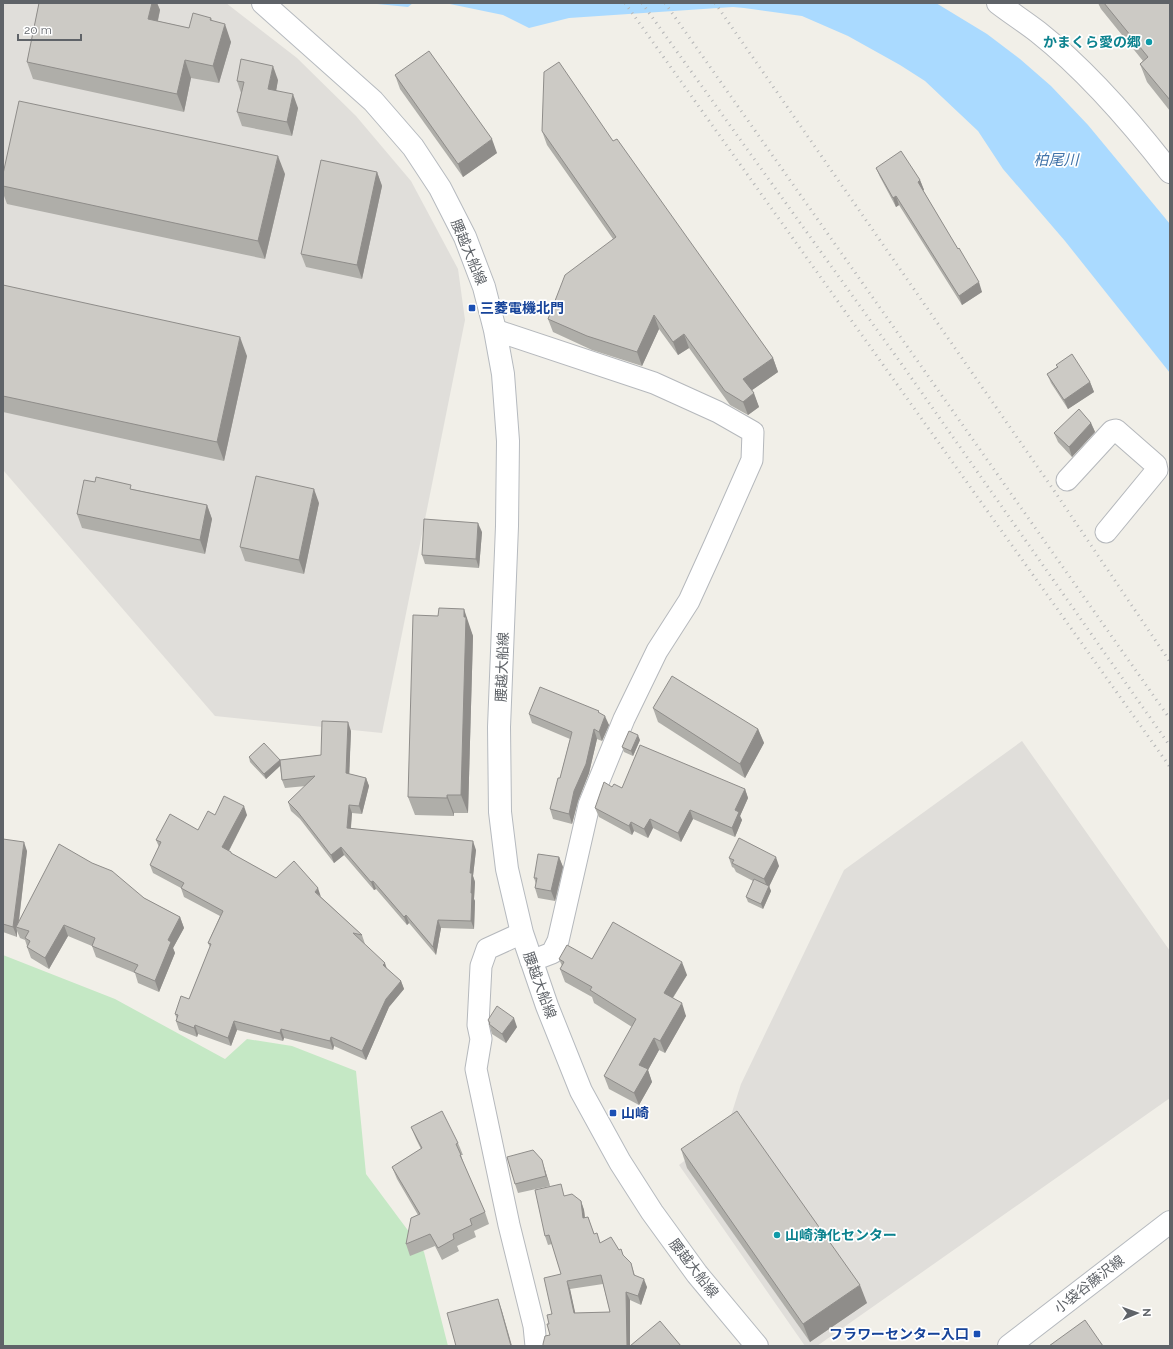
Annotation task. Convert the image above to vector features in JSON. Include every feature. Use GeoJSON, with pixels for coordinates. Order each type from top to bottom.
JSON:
{"type":"FeatureCollection","features":[{"type":"Feature","properties":{"kind":"main road","name":"腰越大船線"},"geometry":{"type":"LineString","coordinates":[[263,3],[374,101],[413,147],[440,188],[465,236],[484,287],[495,330],[503,374],[508,441],[507,526],[500,727],[500,812],[506,869],[522,933],[547,1006],[581,1092],[620,1162],[652,1212],[697,1274],[757,1346]]}},
{"type":"Feature","properties":{"kind":"main road"},"geometry":{"type":"LineString","coordinates":[[998,3],[1038,32],[1077,67],[1156,153],[1170,172]]}},
{"type":"Feature","properties":{"kind":"main road","name":"小袋谷藤沢線"},"geometry":{"type":"LineString","coordinates":[[1009,1346],[1170,1222]]}},
{"type":"Feature","properties":{"kind":"street"},"geometry":{"type":"LineString","coordinates":[[495,330],[654,383],[718,412],[753,432],[752,460],[690,601],[653,658],[624,719],[589,805],[558,941],[552,953],[531,961]]}},
{"type":"Feature","properties":{"kind":"street"},"geometry":{"type":"LineString","coordinates":[[1067,480],[1112,431],[1116,430],[1156,465],[1157,470],[1106,532]]}},
{"type":"Feature","properties":{"kind":"street"},"geometry":{"type":"LineString","coordinates":[[522,933],[488,949],[481,966],[478,1025],[481,1039],[476,1069],[509,1224],[534,1326],[536,1346]]}},
{"type":"Feature","properties":{"kind":"shaded area"},"geometry":{"type":"Polygon","coordinates":[[[3,3],[226,3],[297,58],[356,116],[411,181],[458,269],[465,320],[382,733],[215,716],[3,470],[3,3]]]}},
{"type":"Feature","properties":{"kind":"shaded area"},"geometry":{"type":"Polygon","coordinates":[[[1022,741],[1170,951],[1170,1098],[817,1346],[805,1346],[679,1165],[727,1128],[741,1084],[844,870],[1022,741]]]}},
{"type":"Feature","properties":{"kind":"green space"},"geometry":{"type":"Polygon","coordinates":[[[3,955],[115,999],[225,1059],[247,1039],[292,1046],[356,1071],[366,1174],[424,1252],[448,1346],[3,1346],[3,955]]]}},
{"type":"Feature","properties":{"kind":"water"},"geometry":{"type":"Polygon","coordinates":[[[367,3],[413,3],[408,7],[367,3]]]}},
{"type":"Feature","properties":{"kind":"water","name":"柏尾川"},"geometry":{"type":"Polygon","coordinates":[[[445,3],[936,3],[987,34],[1020,59],[1051,86],[1088,125],[1170,224],[1170,373],[1065,241],[1003,169],[978,131],[925,81],[848,36],[802,16],[733,7],[569,18],[529,28],[503,15],[445,3]]]}},
{"type":"Feature","properties":{"kind":"building"},"geometry":{"type":"Polygon","coordinates":[[[39,3],[152,3],[148,19],[189,28],[193,13],[225,24],[213,66],[185,60],[177,94],[27,62],[39,3]]]}},
{"type":"Feature","properties":{"kind":"building","name":"かまくら愛の郷"},"geometry":{"type":"Polygon","coordinates":[[[1104,3],[1170,3],[1170,100],[1140,64],[1148,57],[1104,3]]]}},
{"type":"Feature","properties":{"kind":"building"},"geometry":{"type":"Polygon","coordinates":[[[429,51],[492,139],[458,164],[395,75],[429,51]]]}},
{"type":"Feature","properties":{"kind":"building"},"geometry":{"type":"Polygon","coordinates":[[[241,59],[273,66],[268,89],[293,94],[287,122],[237,112],[244,82],[237,81],[241,59]]]}},
{"type":"Feature","properties":{"kind":"building"},"geometry":{"type":"Polygon","coordinates":[[[559,62],[613,141],[617,139],[773,358],[743,379],[754,393],[743,402],[725,391],[684,334],[673,342],[654,315],[637,352],[587,336],[548,319],[565,275],[616,237],[542,131],[544,72],[559,62]]]}},
{"type":"Feature","properties":{"kind":"building"},"geometry":{"type":"Polygon","coordinates":[[[19,101],[278,156],[258,241],[3,186],[3,174],[19,101]]]}},
{"type":"Feature","properties":{"kind":"building"},"geometry":{"type":"Polygon","coordinates":[[[901,151],[920,180],[918,182],[979,282],[959,296],[896,196],[893,198],[876,168],[901,151]]]}},
{"type":"Feature","properties":{"kind":"building"},"geometry":{"type":"Polygon","coordinates":[[[321,160],[377,172],[357,265],[301,254],[321,160]]]}},
{"type":"Feature","properties":{"kind":"building"},"geometry":{"type":"Polygon","coordinates":[[[3,285],[240,337],[217,442],[3,396],[3,285]]]}},
{"type":"Feature","properties":{"kind":"building"},"geometry":{"type":"Polygon","coordinates":[[[1072,354],[1090,382],[1064,400],[1047,374],[1058,367],[1056,365],[1072,354]]]}},
{"type":"Feature","properties":{"kind":"building"},"geometry":{"type":"Polygon","coordinates":[[[1079,409],[1091,423],[1069,447],[1054,433],[1079,409]]]}},
{"type":"Feature","properties":{"kind":"building"},"geometry":{"type":"Polygon","coordinates":[[[256,476],[314,489],[299,560],[240,547],[256,476]]]}},
{"type":"Feature","properties":{"kind":"building"},"geometry":{"type":"Polygon","coordinates":[[[96,477],[131,485],[130,489],[207,505],[200,540],[77,514],[84,480],[95,482],[96,477]]]}},
{"type":"Feature","properties":{"kind":"building"},"geometry":{"type":"Polygon","coordinates":[[[424,519],[478,523],[476,559],[422,555],[424,519]]]}},
{"type":"Feature","properties":{"kind":"building"},"geometry":{"type":"Polygon","coordinates":[[[439,608],[464,609],[464,617],[466,617],[461,795],[447,795],[447,798],[408,797],[413,615],[438,616],[439,608]]]}},
{"type":"Feature","properties":{"kind":"building"},"geometry":{"type":"Polygon","coordinates":[[[672,676],[758,729],[740,764],[653,708],[672,676]]]}},
{"type":"Feature","properties":{"kind":"building"},"geometry":{"type":"Polygon","coordinates":[[[540,687],[599,711],[598,712],[605,716],[599,732],[594,729],[586,764],[574,791],[569,814],[550,809],[572,732],[529,714],[540,687]]]}},
{"type":"Feature","properties":{"kind":"building"},"geometry":{"type":"Polygon","coordinates":[[[322,721],[348,722],[346,773],[366,778],[359,806],[349,805],[347,828],[473,841],[470,873],[472,873],[471,921],[438,920],[433,947],[406,915],[404,917],[341,847],[331,855],[297,811],[288,802],[315,776],[282,780],[280,760],[321,755],[322,721]]]}},
{"type":"Feature","properties":{"kind":"building"},"geometry":{"type":"Polygon","coordinates":[[[629,731],[638,735],[631,751],[622,747],[629,731]]]}},
{"type":"Feature","properties":{"kind":"building"},"geometry":{"type":"Polygon","coordinates":[[[264,743],[280,760],[264,774],[249,757],[264,743]]]}},
{"type":"Feature","properties":{"kind":"building"},"geometry":{"type":"Polygon","coordinates":[[[640,745],[745,789],[735,810],[739,812],[732,828],[690,810],[678,833],[650,819],[644,829],[631,822],[629,826],[595,808],[604,782],[612,787],[614,784],[622,788],[640,745]]]}},
{"type":"Feature","properties":{"kind":"building"},"geometry":{"type":"Polygon","coordinates":[[[224,796],[244,806],[222,847],[276,878],[294,861],[318,888],[315,892],[362,935],[353,933],[385,963],[383,965],[401,981],[386,999],[362,1051],[331,1037],[330,1041],[281,1029],[280,1033],[234,1021],[228,1038],[195,1025],[194,1028],[176,1021],[178,1015],[175,1014],[181,996],[189,999],[211,944],[208,943],[223,911],[181,888],[184,883],[150,865],[161,842],[156,840],[170,814],[198,830],[208,811],[215,815],[224,796]]]}},
{"type":"Feature","properties":{"kind":"building"},"geometry":{"type":"Polygon","coordinates":[[[739,838],[776,857],[764,879],[732,863],[734,860],[729,858],[739,838]]]}},
{"type":"Feature","properties":{"kind":"building"},"geometry":{"type":"Polygon","coordinates":[[[3,839],[24,842],[13,927],[3,924],[3,839]]]}},
{"type":"Feature","properties":{"kind":"building"},"geometry":{"type":"Polygon","coordinates":[[[59,844],[92,863],[112,871],[144,898],[180,917],[168,940],[171,942],[155,981],[134,972],[138,965],[92,946],[95,938],[64,925],[45,958],[27,947],[30,941],[25,938],[29,931],[16,927],[59,844]]]}},
{"type":"Feature","properties":{"kind":"building"},"geometry":{"type":"Polygon","coordinates":[[[538,854],[559,857],[551,891],[535,888],[537,878],[534,878],[538,854]]]}},
{"type":"Feature","properties":{"kind":"building"},"geometry":{"type":"Polygon","coordinates":[[[754,879],[769,886],[761,904],[746,897],[754,879]]]}},
{"type":"Feature","properties":{"kind":"building"},"geometry":{"type":"Polygon","coordinates":[[[613,922],[682,962],[664,993],[682,1003],[660,1041],[654,1038],[639,1065],[648,1069],[634,1093],[604,1076],[636,1019],[590,990],[592,987],[560,969],[564,962],[559,959],[567,945],[592,959],[613,922]]]}},
{"type":"Feature","properties":{"kind":"building"},"geometry":{"type":"Polygon","coordinates":[[[497,1006],[514,1018],[502,1034],[489,1024],[490,1023],[488,1020],[497,1006]]]}},
{"type":"Feature","properties":{"kind":"building"},"geometry":{"type":"Polygon","coordinates":[[[442,1111],[458,1143],[456,1144],[460,1155],[485,1212],[470,1219],[472,1225],[453,1234],[454,1239],[438,1248],[430,1234],[406,1244],[411,1218],[420,1214],[392,1167],[422,1148],[411,1127],[442,1111]]]}},
{"type":"Feature","properties":{"kind":"building","name":"山崎浄化センター"},"geometry":{"type":"Polygon","coordinates":[[[737,1111],[860,1285],[803,1324],[681,1149],[737,1111]]]}},
{"type":"Feature","properties":{"kind":"building"},"geometry":{"type":"Polygon","coordinates":[[[533,1150],[542,1160],[546,1176],[515,1184],[507,1157],[533,1150]]]}},
{"type":"Feature","properties":{"kind":"building"},"geometry":{"type":"Polygon","coordinates":[[[561,1184],[564,1196],[572,1194],[581,1201],[583,1218],[588,1217],[594,1234],[597,1233],[600,1243],[611,1237],[619,1250],[621,1249],[623,1255],[631,1263],[634,1275],[644,1279],[638,1296],[626,1292],[627,1346],[543,1346],[545,1336],[550,1335],[547,1324],[549,1324],[547,1315],[552,1314],[544,1278],[561,1274],[549,1235],[545,1236],[535,1190],[561,1184]],[[601,1275],[567,1281],[574,1313],[610,1312],[601,1275]]]}},
{"type":"Feature","properties":{"kind":"building"},"geometry":{"type":"Polygon","coordinates":[[[498,1299],[511,1346],[456,1346],[447,1313],[498,1299]]]}},
{"type":"Feature","properties":{"kind":"building"},"geometry":{"type":"Polygon","coordinates":[[[1085,1320],[1103,1346],[1049,1346],[1085,1320]]]}},
{"type":"Feature","properties":{"kind":"building"},"geometry":{"type":"Polygon","coordinates":[[[660,1321],[681,1346],[630,1346],[660,1321]]]}},
{"type":"Feature","properties":{"kind":"railway"},"geometry":{"type":"LineString","coordinates":[[625,3],[1170,767]]}},
{"type":"Feature","properties":{"kind":"railway"},"geometry":{"type":"LineString","coordinates":[[642,3],[903,366],[1170,746]]}},
{"type":"Feature","properties":{"kind":"railway"},"geometry":{"type":"LineString","coordinates":[[665,3],[1170,719]]}},
{"type":"Feature","properties":{"kind":"railway"},"geometry":{"type":"LineString","coordinates":[[715,3],[1055,492],[1170,662]]}},
{"type":"Feature","properties":{"kind":"place","name":"かまくら愛の郷"},"geometry":{"type":"Point","coordinates":[1149,42]}},
{"type":"Feature","properties":{"kind":"place","name":"三菱電機北門"},"geometry":{"type":"Point","coordinates":[472,308]}},
{"type":"Feature","properties":{"kind":"place","name":"山崎"},"geometry":{"type":"Point","coordinates":[613,1113]}},
{"type":"Feature","properties":{"kind":"place","name":"山崎浄化センター"},"geometry":{"type":"Point","coordinates":[777,1235]}},
{"type":"Feature","properties":{"kind":"place","name":"フラワーセンター入口"},"geometry":{"type":"Point","coordinates":[977,1334]}}]}
